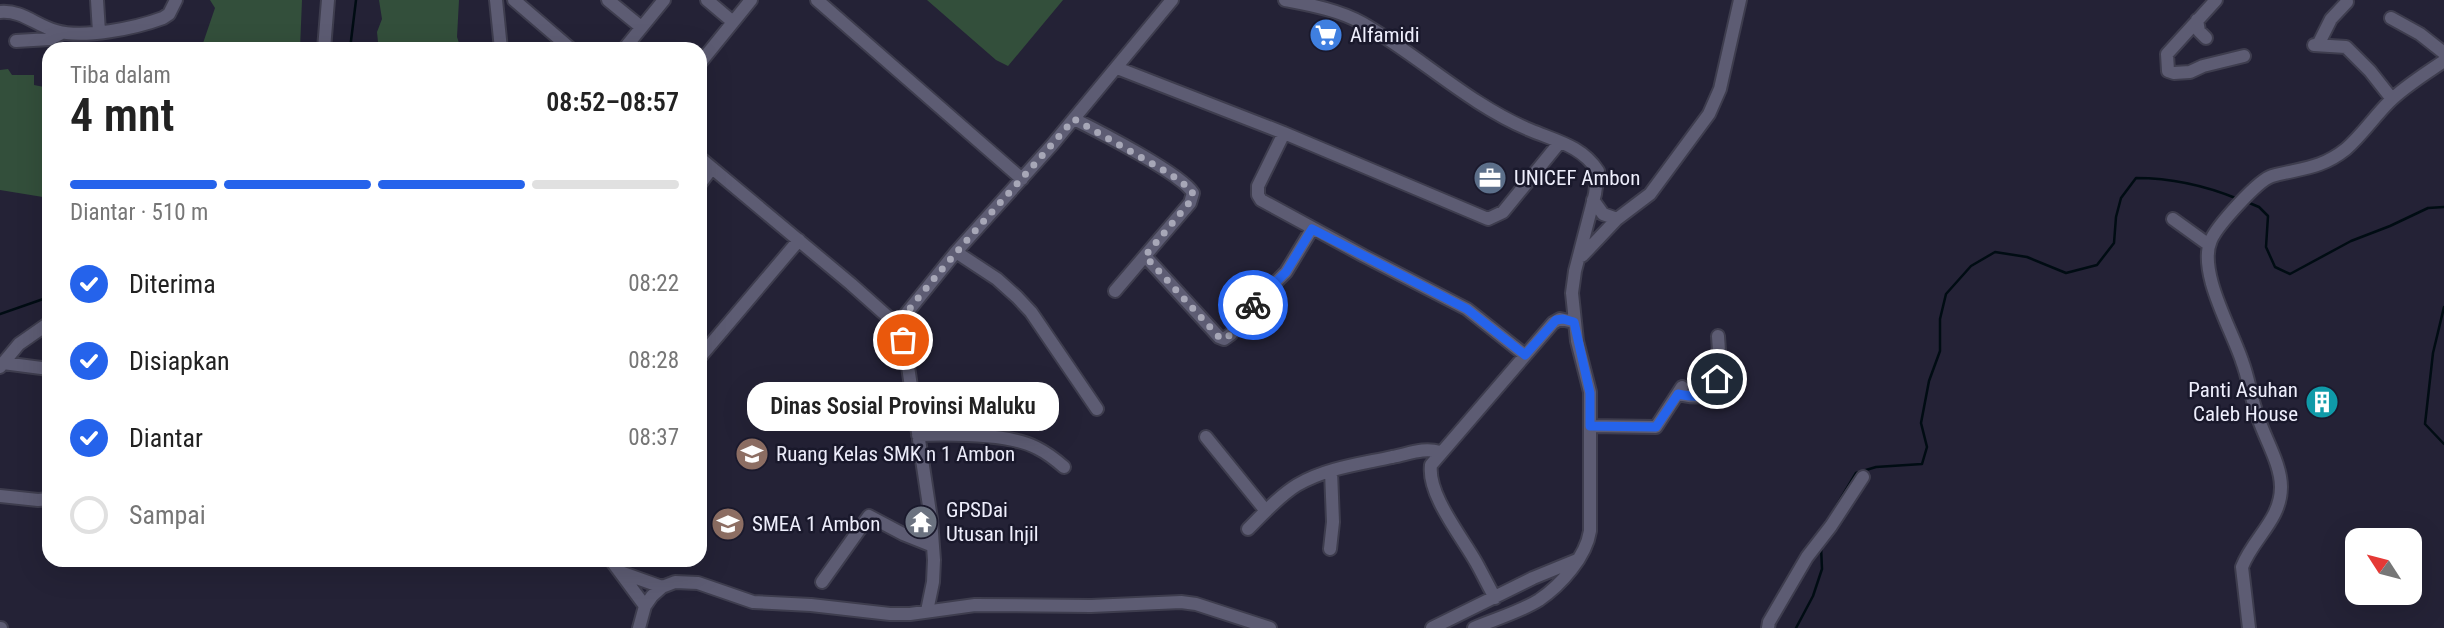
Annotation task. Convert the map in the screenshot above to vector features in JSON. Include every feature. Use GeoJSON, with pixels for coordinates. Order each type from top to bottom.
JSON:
{"type":"FeatureCollection","features":[{"type":"Feature","properties":{"kind":"street"},"geometry":{"type":"LineString","coordinates":[[97,0],[99,32]]}},
{"type":"Feature","properties":{"kind":"street"},"geometry":{"type":"LineString","coordinates":[[0,12],[18,6],[43,26],[62,33],[99,32],[122,30],[163,18],[169,14],[176,0]]}},
{"type":"Feature","properties":{"kind":"street"},"geometry":{"type":"LineString","coordinates":[[325,42],[328,0]]}},
{"type":"Feature","properties":{"kind":"street"},"geometry":{"type":"LineString","coordinates":[[496,0],[500,42]]}},
{"type":"Feature","properties":{"kind":"street"},"geometry":{"type":"LineString","coordinates":[[514,0],[563,42]]}},
{"type":"Feature","properties":{"kind":"street"},"geometry":{"type":"LineString","coordinates":[[608,0],[641,27]]}},
{"type":"Feature","properties":{"kind":"street"},"geometry":{"type":"LineString","coordinates":[[629,42],[664,0]]}},
{"type":"Feature","properties":{"kind":"street"},"geometry":{"type":"LineString","coordinates":[[707,0],[733,22]]}},
{"type":"Feature","properties":{"kind":"street"},"geometry":{"type":"LineString","coordinates":[[707,54],[751,0]]}},
{"type":"Feature","properties":{"kind":"street"},"geometry":{"type":"LineString","coordinates":[[817,0],[1022,179]]}},
{"type":"Feature","properties":{"kind":"street"},"geometry":{"type":"LineString","coordinates":[[897,325],[956,252],[1074,119],[1172,0]]}},
{"type":"Feature","properties":{"kind":"street"},"geometry":{"type":"LineString","coordinates":[[1285,0],[1309,2],[1362,22],[1458,90],[1528,130],[1583,153],[1598,170],[1573,282],[1574,322],[1590,393],[1588,545],[1579,560],[1540,600],[1474,628]]}},
{"type":"Feature","properties":{"kind":"street"},"geometry":{"type":"LineString","coordinates":[[1579,260],[1617,219],[1650,194],[1709,114],[1723,81],[1740,0]]}},
{"type":"Feature","properties":{"kind":"street"},"geometry":{"type":"LineString","coordinates":[[2217,0],[2167,54],[2168,71],[2190,72],[2244,56]]}},
{"type":"Feature","properties":{"kind":"street"},"geometry":{"type":"LineString","coordinates":[[2347,2],[2331,19],[2316,45],[2346,47],[2392,99]]}},
{"type":"Feature","properties":{"kind":"street"},"geometry":{"type":"LineString","coordinates":[[2391,18],[2420,34],[2444,53]]}},
{"type":"Feature","properties":{"kind":"street"},"geometry":{"type":"LineString","coordinates":[[2197,20],[2199,32],[2206,38]]}},
{"type":"Feature","properties":{"kind":"street"},"geometry":{"type":"LineString","coordinates":[[16,41],[50,39],[62,33]]}},
{"type":"Feature","properties":{"kind":"street"},"geometry":{"type":"LineString","coordinates":[[2249,628],[2242,567],[2277,511],[2280,476],[2256,414],[2241,357],[2213,283],[2208,266],[2209,246],[2217,229],[2263,180],[2312,168],[2333,158],[2359,136],[2392,99],[2444,61]]}},
{"type":"Feature","properties":{"kind":"street"},"geometry":{"type":"LineString","coordinates":[[1116,68],[1284,133],[1488,219],[1503,212],[1560,142]]}},
{"type":"Feature","properties":{"kind":"street"},"geometry":{"type":"LineString","coordinates":[[1074,119],[1170,174],[1192,190],[1193,197],[1189,203],[1115,291]]}},
{"type":"Feature","properties":{"kind":"street"},"geometry":{"type":"LineString","coordinates":[[1284,133],[1258,186],[1261,200],[1467,309],[1525,355]]}},
{"type":"Feature","properties":{"kind":"street"},"geometry":{"type":"LineString","coordinates":[[707,164],[897,325],[908,360],[933,546],[933,582],[927,611]]}},
{"type":"Feature","properties":{"kind":"street"},"geometry":{"type":"LineString","coordinates":[[707,175],[712,169]]}},
{"type":"Feature","properties":{"kind":"street"},"geometry":{"type":"LineString","coordinates":[[1593,200],[1603,214],[1617,219]]}},
{"type":"Feature","properties":{"kind":"street"},"geometry":{"type":"LineString","coordinates":[[2174,219],[2209,246]]}},
{"type":"Feature","properties":{"kind":"street"},"geometry":{"type":"LineString","coordinates":[[1145,256],[1219,337],[1224,339],[1231,334],[1247,311],[1286,272],[1312,229]]}},
{"type":"Feature","properties":{"kind":"street"},"geometry":{"type":"LineString","coordinates":[[707,349],[799,240]]}},
{"type":"Feature","properties":{"kind":"street"},"geometry":{"type":"LineString","coordinates":[[956,252],[997,279],[1031,312],[1097,410]]}},
{"type":"Feature","properties":{"kind":"street"},"geometry":{"type":"LineString","coordinates":[[1495,598],[1434,488],[1430,468],[1440,452],[1556,320],[1574,322]]}},
{"type":"Feature","properties":{"kind":"street"},"geometry":{"type":"LineString","coordinates":[[1,365],[19,344],[42,328]]}},
{"type":"Feature","properties":{"kind":"street"},"geometry":{"type":"LineString","coordinates":[[1590,426],[1656,427],[1680,390],[1697,397],[1707,393],[1714,385],[1720,367],[1718,336]]}},
{"type":"Feature","properties":{"kind":"street"},"geometry":{"type":"LineString","coordinates":[[1,365],[42,368]]}},
{"type":"Feature","properties":{"kind":"street"},"geometry":{"type":"LineString","coordinates":[[918,435],[1022,442],[1037,447],[1064,467]]}},
{"type":"Feature","properties":{"kind":"street"},"geometry":{"type":"LineString","coordinates":[[1206,437],[1266,511]]}},
{"type":"Feature","properties":{"kind":"street"},"geometry":{"type":"LineString","coordinates":[[1248,529],[1297,485],[1331,471],[1426,449],[1440,452]]}},
{"type":"Feature","properties":{"kind":"street"},"geometry":{"type":"LineString","coordinates":[[1330,549],[1333,522],[1331,471]]}},
{"type":"Feature","properties":{"kind":"street"},"geometry":{"type":"LineString","coordinates":[[1768,628],[1769,622],[1821,538],[1863,477]]}},
{"type":"Feature","properties":{"kind":"street"},"geometry":{"type":"LineString","coordinates":[[0,496],[42,500]]}},
{"type":"Feature","properties":{"kind":"street"},"geometry":{"type":"LineString","coordinates":[[822,582],[870,516],[933,546]]}},
{"type":"Feature","properties":{"kind":"street"},"geometry":{"type":"LineString","coordinates":[[1432,628],[1533,578],[1579,560]]}},
{"type":"Feature","properties":{"kind":"street"},"geometry":{"type":"LineString","coordinates":[[616,567],[645,606]]}},
{"type":"Feature","properties":{"kind":"street"},"geometry":{"type":"LineString","coordinates":[[620,572],[662,587]]}},
{"type":"Feature","properties":{"kind":"street"},"geometry":{"type":"LineString","coordinates":[[639,628],[645,606],[662,587],[684,582],[698,583],[753,602],[890,614],[975,605],[1091,606],[1181,602],[1206,607],[1270,628]]}},
{"type":"Feature","properties":{"kind":"green space"},"geometry":{"type":"Polygon","coordinates":[[[210,0],[302,0],[300,42],[203,42],[215,8],[210,0]]]}},
{"type":"Feature","properties":{"kind":"green space"},"geometry":{"type":"Polygon","coordinates":[[[379,0],[459,0],[459,42],[378,42],[377,32],[382,19],[379,0]]]}},
{"type":"Feature","properties":{"kind":"green space"},"geometry":{"type":"Polygon","coordinates":[[[927,0],[1063,0],[1008,66],[996,60],[927,0]]]}},
{"type":"Feature","properties":{"kind":"green space"},"geometry":{"type":"Polygon","coordinates":[[[8,69],[12,75],[34,75],[34,85],[42,87],[42,197],[0,190],[0,70],[8,69]]]}},
{"type":"Feature","properties":{"kind":"waterway"},"geometry":{"type":"LineString","coordinates":[[351,42],[356,0]]}},
{"type":"Feature","properties":{"kind":"waterway"},"geometry":{"type":"LineString","coordinates":[[1826,523],[1856,473],[1876,467],[1922,464],[1927,447],[1921,423],[1929,381],[1940,351],[1940,319],[1946,294],[1971,266],[1995,252],[2027,257],[2066,273],[2097,265],[2114,243],[2121,198],[2136,178],[2187,183],[2238,199]]}},
{"type":"Feature","properties":{"kind":"waterway"},"geometry":{"type":"LineString","coordinates":[[2247,202],[2259,207],[2268,216],[2266,247],[2275,267],[2290,274],[2351,241],[2428,208],[2444,207]]}},
{"type":"Feature","properties":{"kind":"waterway"},"geometry":{"type":"LineString","coordinates":[[0,314],[42,299]]}},
{"type":"Feature","properties":{"kind":"waterway"},"geometry":{"type":"LineString","coordinates":[[2444,307],[2433,353],[2425,424],[2444,444]]}},
{"type":"Feature","properties":{"kind":"waterway"},"geometry":{"type":"LineString","coordinates":[[1796,628],[1813,596],[1822,569],[1821,546]]}},
{"type":"Feature","properties":{"kind":"way so far"},"geometry":{"type":"LineString","coordinates":[[903,340],[897,325],[956,252],[1074,119],[1170,174],[1192,190],[1193,197],[1189,203],[1145,256],[1219,337],[1226,339],[1253,305]]}},
{"type":"Feature","properties":{"kind":"place","name":"Alfamidi"},"geometry":{"type":"Point","coordinates":[1326,35]}},
{"type":"Feature","properties":{"kind":"place","name":"UNICEF Ambon"},"geometry":{"type":"Point","coordinates":[1490,178]}},
{"type":"Feature","properties":{"kind":"place","name":"Dinas Sosial Provinsi Maluku"},"geometry":{"type":"Point","coordinates":[903,340]}},
{"type":"Feature","properties":{"kind":"place","name":"Panti Asuhan Caleb House"},"geometry":{"type":"Point","coordinates":[2322,402]}},
{"type":"Feature","properties":{"kind":"place","name":"Ruang Kelas SMK n 1 Ambon"},"geometry":{"type":"Point","coordinates":[752,454]}},
{"type":"Feature","properties":{"kind":"place","name":"GPSDai Utusan Injil"},"geometry":{"type":"Point","coordinates":[921,522]}},
{"type":"Feature","properties":{"kind":"place","name":"SMEA 1 Ambon"},"geometry":{"type":"Point","coordinates":[728,524]}},
{"type":"Feature","properties":{"kind":"route"},"geometry":{"type":"LineString","coordinates":[[1253,305],[1286,272],[1312,229],[1467,309],[1525,355],[1556,320],[1574,322],[1590,393],[1590,426],[1656,427],[1678,394],[1703,396],[1717,379]]}}]}
